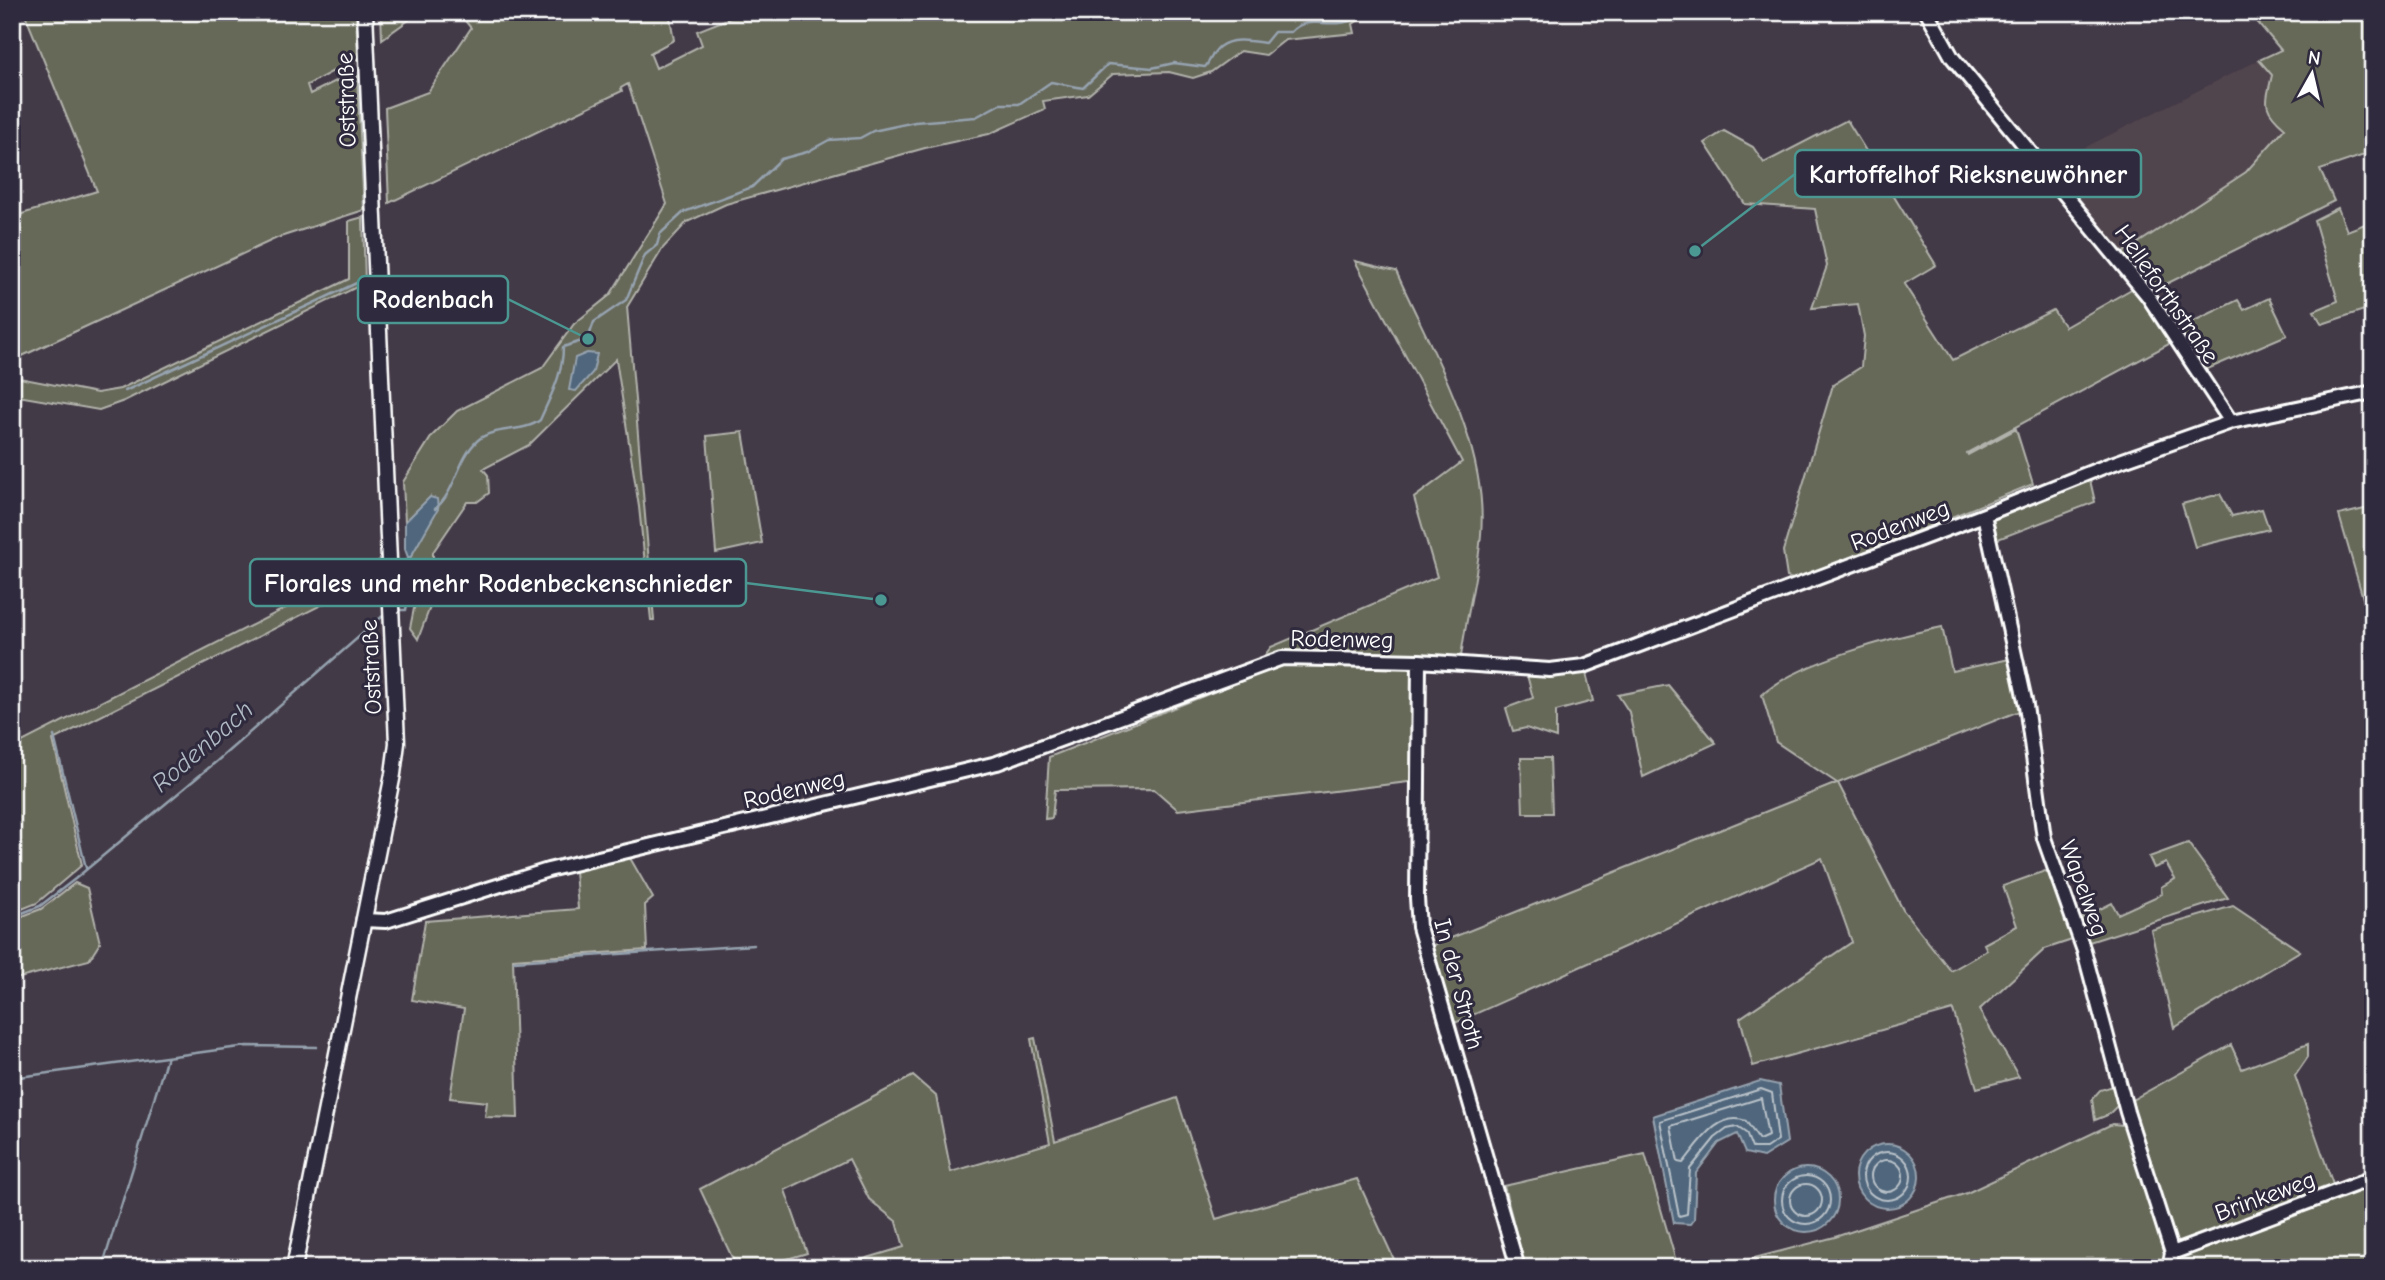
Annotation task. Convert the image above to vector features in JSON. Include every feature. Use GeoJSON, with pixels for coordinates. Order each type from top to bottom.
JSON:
{"type":"FeatureCollection","features":[{"type":"Feature","properties":{"kind":"main road","name":"Oststraße"},"geometry":{"type":"LineString","coordinates":[[294,1268],[397,743],[365,12]]}},
{"type":"Feature","properties":{"kind":"street","name":"Helleforthstraße"},"geometry":{"type":"LineString","coordinates":[[1927,12],[1952,57],[2148,296],[2231,422]]}},
{"type":"Feature","properties":{"kind":"street"},"geometry":{"type":"LineString","coordinates":[[2231,422],[2373,392]]}},
{"type":"Feature","properties":{"kind":"street","name":"Rodenweg"},"geometry":{"type":"LineString","coordinates":[[363,920],[386,921],[548,870],[997,763],[1282,658],[1419,661],[1550,670],[1584,666],[1984,516],[2106,466],[2231,422]]}},
{"type":"Feature","properties":{"kind":"street","name":"Wapelweg"},"geometry":{"type":"LineString","coordinates":[[1984,516],[2026,705],[2043,838],[2084,951],[2127,1112],[2172,1253],[2169,1268]]}},
{"type":"Feature","properties":{"kind":"street","name":"In der Stroth"},"geometry":{"type":"LineString","coordinates":[[1419,661],[1416,898],[1419,927],[1518,1268]]}},
{"type":"Feature","properties":{"kind":"street","name":"Brinkeweg"},"geometry":{"type":"LineString","coordinates":[[2172,1253],[2373,1178]]}},
{"type":"Feature","properties":{"kind":"shaded area"},"geometry":{"type":"Polygon","coordinates":[[[2259,60],[2272,75],[2266,105],[2271,117],[2285,127],[2246,172],[2123,253],[2052,164],[2259,60]]]}},
{"type":"Feature","properties":{"kind":"green space"},"geometry":{"type":"Polygon","coordinates":[[[24,12],[356,12],[358,58],[307,85],[310,94],[346,76],[357,76],[364,210],[277,238],[20,357],[19,378],[97,393],[120,389],[349,279],[349,221],[363,217],[365,283],[124,401],[99,410],[12,395],[12,217],[97,191],[24,12]]]}},
{"type":"Feature","properties":{"kind":"green space"},"geometry":{"type":"Polygon","coordinates":[[[381,12],[420,12],[382,39],[381,12]]]}},
{"type":"Feature","properties":{"kind":"green space"},"geometry":{"type":"Polygon","coordinates":[[[458,12],[550,12],[563,21],[585,12],[669,12],[674,40],[650,53],[656,68],[702,45],[697,31],[745,12],[1371,12],[1353,24],[1355,33],[1285,40],[1266,55],[1240,51],[1211,72],[1193,78],[1169,72],[1113,74],[1088,95],[1043,101],[1045,109],[989,134],[925,148],[726,204],[687,222],[663,248],[627,307],[654,620],[651,620],[639,507],[616,359],[529,445],[483,469],[488,475],[489,493],[477,502],[467,502],[433,552],[433,599],[418,639],[410,628],[418,589],[409,560],[433,515],[430,497],[405,522],[403,482],[432,436],[457,411],[542,368],[574,324],[610,295],[667,204],[628,84],[621,88],[622,91],[389,203],[385,108],[428,92],[471,28],[458,12]]]}},
{"type":"Feature","properties":{"kind":"green space"},"geometry":{"type":"Polygon","coordinates":[[[2249,12],[2373,12],[2373,152],[2320,170],[2334,201],[2152,291],[2123,253],[2246,172],[2285,128],[2269,110],[2267,99],[2272,75],[2259,60],[2281,50],[2249,12]]]}},
{"type":"Feature","properties":{"kind":"green space"},"geometry":{"type":"Polygon","coordinates":[[[1847,120],[1936,265],[1904,284],[1953,360],[2053,310],[2065,327],[2135,287],[2171,343],[1967,453],[1968,455],[2016,429],[2033,484],[1795,580],[1787,577],[1783,551],[1833,385],[1861,367],[1864,336],[1858,304],[1812,308],[1827,266],[1815,209],[1745,204],[1705,143],[1724,131],[1753,147],[1764,163],[1847,120]]]}},
{"type":"Feature","properties":{"kind":"green space"},"geometry":{"type":"Polygon","coordinates":[[[2338,208],[2347,231],[2373,221],[2371,344],[2364,310],[2322,324],[2314,311],[2338,301],[2314,220],[2338,208]]]}},
{"type":"Feature","properties":{"kind":"green space"},"geometry":{"type":"Polygon","coordinates":[[[1355,261],[1396,271],[1455,399],[1476,467],[1481,501],[1481,534],[1461,657],[1414,653],[1416,781],[1178,810],[1154,789],[1055,790],[1052,818],[1045,819],[1049,757],[1247,679],[1271,647],[1437,577],[1414,498],[1462,462],[1355,261]]]}},
{"type":"Feature","properties":{"kind":"green space"},"geometry":{"type":"Polygon","coordinates":[[[2269,298],[2287,335],[2203,371],[2177,329],[2238,300],[2244,310],[2269,298]]]}},
{"type":"Feature","properties":{"kind":"green space"},"geometry":{"type":"Polygon","coordinates":[[[743,432],[762,543],[716,553],[707,436],[743,432]]]}},
{"type":"Feature","properties":{"kind":"green space"},"geometry":{"type":"Polygon","coordinates":[[[2090,480],[2095,502],[1993,541],[1989,520],[2090,480]]]}},
{"type":"Feature","properties":{"kind":"green space"},"geometry":{"type":"Polygon","coordinates":[[[2220,494],[2232,516],[2262,509],[2269,529],[2195,547],[2182,504],[2220,494]]]}},
{"type":"Feature","properties":{"kind":"green space"},"geometry":{"type":"Polygon","coordinates":[[[2373,507],[2373,633],[2339,515],[2373,507]]]}},
{"type":"Feature","properties":{"kind":"green space"},"geometry":{"type":"Polygon","coordinates":[[[378,561],[379,576],[53,740],[82,865],[37,903],[12,913],[12,747],[378,561]]]}},
{"type":"Feature","properties":{"kind":"green space"},"geometry":{"type":"Polygon","coordinates":[[[1942,627],[1952,671],[2010,659],[2022,710],[1838,783],[1903,910],[1951,971],[1987,950],[1984,944],[2017,926],[2003,886],[2045,871],[2052,874],[2075,939],[2045,949],[1979,1010],[2019,1077],[1977,1088],[1953,1010],[1753,1066],[1740,1018],[1852,942],[1822,858],[1455,1023],[1431,946],[1837,783],[1776,742],[1762,695],[1798,672],[1848,652],[1942,627]]]}},
{"type":"Feature","properties":{"kind":"green space"},"geometry":{"type":"Polygon","coordinates":[[[1585,669],[1593,701],[1556,711],[1556,738],[1526,728],[1513,731],[1506,708],[1533,698],[1527,675],[1553,675],[1585,669]]]}},
{"type":"Feature","properties":{"kind":"green space"},"geometry":{"type":"Polygon","coordinates":[[[1668,685],[1716,743],[1643,777],[1629,712],[1618,695],[1668,685]]]}},
{"type":"Feature","properties":{"kind":"green space"},"geometry":{"type":"Polygon","coordinates":[[[1521,758],[1550,758],[1552,813],[1523,813],[1521,758]]]}},
{"type":"Feature","properties":{"kind":"green space"},"geometry":{"type":"Polygon","coordinates":[[[2188,843],[2228,898],[2086,943],[2078,920],[2112,903],[2118,914],[2162,894],[2161,887],[2175,879],[2166,863],[2154,868],[2149,857],[2188,843]]]}},
{"type":"Feature","properties":{"kind":"green space"},"geometry":{"type":"Polygon","coordinates":[[[630,858],[653,898],[645,905],[647,950],[513,959],[518,1118],[485,1117],[487,1102],[450,1098],[464,1009],[412,1000],[425,921],[578,909],[575,871],[630,858]]]}},
{"type":"Feature","properties":{"kind":"green space"},"geometry":{"type":"Polygon","coordinates":[[[75,883],[87,888],[100,943],[89,960],[12,980],[12,920],[41,909],[75,883]]]}},
{"type":"Feature","properties":{"kind":"green space"},"geometry":{"type":"Polygon","coordinates":[[[2233,906],[2300,951],[2174,1028],[2151,930],[2233,906]]]}},
{"type":"Feature","properties":{"kind":"green space"},"geometry":{"type":"Polygon","coordinates":[[[1035,1038],[1055,1141],[1177,1098],[1216,1219],[1357,1179],[1398,1268],[834,1268],[904,1247],[897,1222],[869,1199],[849,1159],[785,1190],[807,1253],[757,1268],[737,1268],[700,1189],[913,1076],[936,1096],[951,1172],[1050,1143],[1031,1039],[1035,1038]]]}},
{"type":"Feature","properties":{"kind":"green space"},"geometry":{"type":"Polygon","coordinates":[[[2308,1044],[2308,1057],[2295,1076],[2337,1196],[2373,1183],[2373,1268],[1716,1268],[1835,1237],[1967,1193],[2112,1124],[2124,1125],[2127,1129],[2137,1123],[2132,1100],[2231,1045],[2242,1069],[2308,1044]]]}},
{"type":"Feature","properties":{"kind":"green space"},"geometry":{"type":"Polygon","coordinates":[[[2116,1085],[2117,1106],[2108,1115],[2095,1120],[2092,1099],[2100,1090],[2116,1085]]]}},
{"type":"Feature","properties":{"kind":"green space"},"geometry":{"type":"Polygon","coordinates":[[[1645,1154],[1678,1268],[1525,1268],[1504,1186],[1645,1154]]]}},
{"type":"Feature","properties":{"kind":"water"},"geometry":{"type":"Polygon","coordinates":[[[587,353],[597,354],[593,372],[576,391],[569,390],[575,358],[587,353]]]}},
{"type":"Feature","properties":{"kind":"water"},"geometry":{"type":"Polygon","coordinates":[[[430,497],[437,499],[438,509],[409,560],[405,549],[405,522],[430,497]]]}},
{"type":"Feature","properties":{"kind":"water"},"geometry":{"type":"Polygon","coordinates":[[[1760,1081],[1779,1085],[1787,1142],[1763,1157],[1745,1153],[1737,1134],[1719,1143],[1696,1173],[1694,1219],[1690,1224],[1674,1223],[1653,1116],[1760,1081]]]}},
{"type":"Feature","properties":{"kind":"water"},"geometry":{"type":"Polygon","coordinates":[[[1887,1144],[1905,1150],[1913,1158],[1919,1176],[1913,1194],[1905,1202],[1887,1208],[1869,1202],[1861,1194],[1855,1176],[1861,1158],[1869,1150],[1887,1144]]]}},
{"type":"Feature","properties":{"kind":"water"},"geometry":{"type":"Polygon","coordinates":[[[1806,1168],[1824,1174],[1832,1182],[1838,1200],[1832,1218],[1824,1226],[1806,1232],[1788,1226],[1780,1218],[1774,1200],[1780,1182],[1788,1174],[1806,1168]]]}},
{"type":"Feature","properties":{"kind":"waterway","name":"Rodenbach"},"geometry":{"type":"LineString","coordinates":[[435,509],[448,494],[465,456],[478,440],[492,433],[526,427],[540,420],[559,375],[563,347],[588,339],[594,322],[626,300],[645,255],[657,245],[660,234],[684,212],[752,187],[781,159],[807,152],[829,140],[860,138],[873,131],[915,122],[976,117],[1000,104],[1019,104],[1051,82],[1083,88],[1108,64],[1152,68],[1174,63],[1205,67],[1217,49],[1224,44],[1241,40],[1265,43],[1274,32],[1291,32],[1306,23],[1345,22],[1366,12]]}},
{"type":"Feature","properties":{"kind":"waterway"},"geometry":{"type":"LineString","coordinates":[[375,59],[381,202]]}},
{"type":"Feature","properties":{"kind":"waterway"},"geometry":{"type":"LineString","coordinates":[[359,69],[365,205]]}},
{"type":"Feature","properties":{"kind":"waterway"},"geometry":{"type":"LineString","coordinates":[[125,391],[363,280]]}},
{"type":"Feature","properties":{"kind":"waterway","name":"Rodenbach"},"geometry":{"type":"LineString","coordinates":[[398,610],[406,610],[404,572],[409,557]]}},
{"type":"Feature","properties":{"kind":"waterway","name":"Rodenbach"},"geometry":{"type":"LineString","coordinates":[[12,917],[40,906],[75,879],[217,761],[385,614]]}},
{"type":"Feature","properties":{"kind":"waterway"},"geometry":{"type":"LineString","coordinates":[[54,736],[86,868]]}},
{"type":"Feature","properties":{"kind":"waterway"},"geometry":{"type":"LineString","coordinates":[[514,961],[754,945]]}},
{"type":"Feature","properties":{"kind":"waterway"},"geometry":{"type":"LineString","coordinates":[[12,1078],[247,1046],[317,1047]]}},
{"type":"Feature","properties":{"kind":"waterway"},"geometry":{"type":"LineString","coordinates":[[102,1268],[167,1057]]}},
{"type":"Feature","properties":{"kind":"place","name":"Kartoffelhof Rieksneuwöhner"},"geometry":{"type":"Point","coordinates":[1695,251]}},
{"type":"Feature","properties":{"kind":"place","name":"Rodenbach"},"geometry":{"type":"Point","coordinates":[588,339]}},
{"type":"Feature","properties":{"kind":"place","name":"Florales und mehr Rodenbeckenschnieder"},"geometry":{"type":"Point","coordinates":[881,600]}}]}
